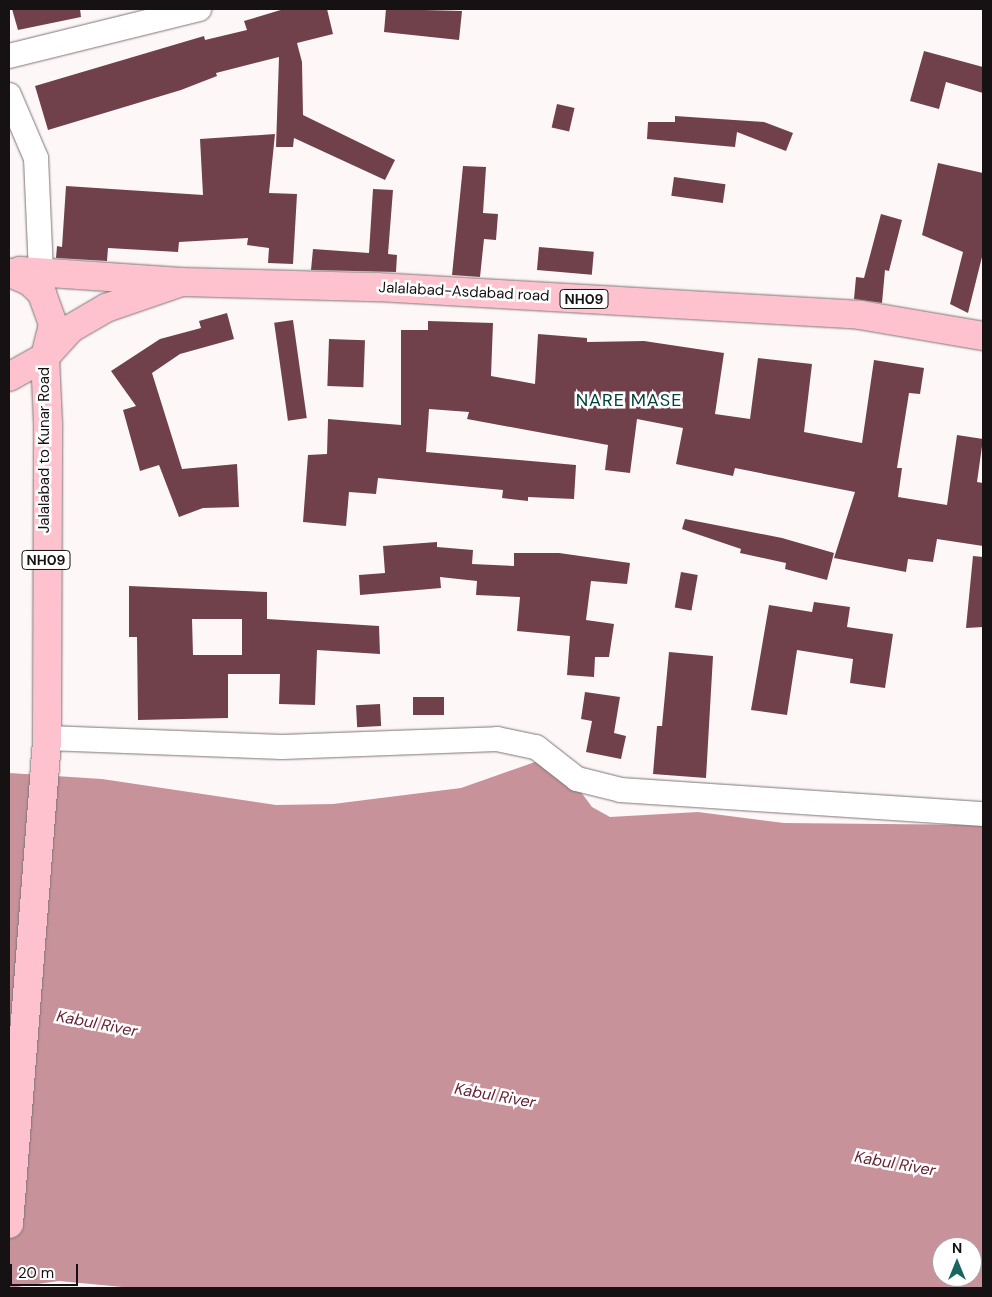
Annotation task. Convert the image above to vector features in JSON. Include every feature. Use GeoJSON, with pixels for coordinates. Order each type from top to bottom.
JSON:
{"type":"FeatureCollection","features":[{"type":"Feature","properties":{"kind":"main road","name":"NH09"},"geometry":{"type":"LineString","coordinates":[[11,274],[41,272],[182,282]]}},
{"type":"Feature","properties":{"kind":"main road","name":"NH09"},"geometry":{"type":"LineString","coordinates":[[9,377],[45,358],[53,324],[50,307],[42,292],[11,274]]}},
{"type":"Feature","properties":{"kind":"main road","name":"Jalalabad-Asdabad road"},"geometry":{"type":"LineString","coordinates":[[182,282],[378,287],[860,315],[983,336]]}},
{"type":"Feature","properties":{"kind":"main road","name":"Jalalabad to Kunar Road"},"geometry":{"type":"LineString","coordinates":[[46,750],[48,423],[45,358],[70,328],[106,308],[182,282]]}},
{"type":"Feature","properties":{"kind":"main road","name":"NH09"},"geometry":{"type":"LineString","coordinates":[[9,1224],[46,750]]}},
{"type":"Feature","properties":{"kind":"street"},"geometry":{"type":"LineString","coordinates":[[9,56],[199,9]]}},
{"type":"Feature","properties":{"kind":"street"},"geometry":{"type":"LineString","coordinates":[[9,95],[36,158],[41,272]]}},
{"type":"Feature","properties":{"kind":"street"},"geometry":{"type":"LineString","coordinates":[[46,750],[282,747],[497,740],[536,747],[577,779],[621,790],[983,814]]}},
{"type":"Feature","properties":{"kind":"water","name":"Kabul River"},"geometry":{"type":"Polygon","coordinates":[[[535,762],[546,762],[578,788],[592,807],[610,817],[698,812],[784,823],[983,825],[983,1288],[133,1288],[59,1281],[9,1288],[9,773],[102,779],[276,805],[333,804],[461,788],[535,762]]]}},
{"type":"Feature","properties":{"kind":"building"},"geometry":{"type":"Polygon","coordinates":[[[12,9],[80,9],[81,17],[18,30],[12,9]]]}},
{"type":"Feature","properties":{"kind":"building"},"geometry":{"type":"Polygon","coordinates":[[[284,9],[327,9],[333,34],[297,43],[302,62],[303,115],[395,160],[385,180],[294,138],[293,147],[276,147],[279,57],[216,73],[217,76],[181,90],[48,130],[35,86],[204,36],[205,40],[247,30],[244,21],[284,9]]]}},
{"type":"Feature","properties":{"kind":"building"},"geometry":{"type":"Polygon","coordinates":[[[386,9],[462,11],[459,40],[384,32],[386,9]]]}},
{"type":"Feature","properties":{"kind":"building"},"geometry":{"type":"Polygon","coordinates":[[[924,51],[983,67],[983,93],[946,82],[939,109],[910,101],[924,51]]]}},
{"type":"Feature","properties":{"kind":"building"},"geometry":{"type":"Polygon","coordinates":[[[557,104],[575,108],[569,131],[552,127],[557,104]]]}},
{"type":"Feature","properties":{"kind":"building"},"geometry":{"type":"Polygon","coordinates":[[[675,116],[764,122],[793,133],[786,151],[737,132],[735,147],[647,139],[648,122],[675,122],[675,116]]]}},
{"type":"Feature","properties":{"kind":"building"},"geometry":{"type":"Polygon","coordinates":[[[275,134],[269,193],[297,194],[293,264],[268,263],[269,248],[247,245],[248,238],[179,242],[178,252],[108,248],[107,261],[56,258],[57,246],[62,247],[66,186],[203,195],[200,139],[275,134]]]}},
{"type":"Feature","properties":{"kind":"building"},"geometry":{"type":"Polygon","coordinates":[[[938,163],[983,173],[983,253],[968,313],[950,304],[963,252],[922,235],[938,163]]]}},
{"type":"Feature","properties":{"kind":"building"},"geometry":{"type":"Polygon","coordinates":[[[463,166],[486,167],[483,213],[498,214],[496,240],[484,239],[480,277],[452,275],[463,166]]]}},
{"type":"Feature","properties":{"kind":"building"},"geometry":{"type":"Polygon","coordinates":[[[674,177],[725,184],[723,203],[671,196],[674,177]]]}},
{"type":"Feature","properties":{"kind":"building"},"geometry":{"type":"Polygon","coordinates":[[[373,189],[393,190],[388,254],[397,255],[396,272],[311,270],[313,249],[369,253],[373,189]]]}},
{"type":"Feature","properties":{"kind":"building"},"geometry":{"type":"Polygon","coordinates":[[[881,214],[902,220],[889,271],[885,270],[882,303],[854,299],[856,277],[864,278],[881,214]]]}},
{"type":"Feature","properties":{"kind":"building"},"geometry":{"type":"Polygon","coordinates":[[[539,247],[594,252],[592,275],[537,270],[539,247]]]}},
{"type":"Feature","properties":{"kind":"building"},"geometry":{"type":"Polygon","coordinates":[[[227,313],[234,339],[180,354],[152,373],[182,469],[237,464],[239,507],[203,508],[179,517],[159,465],[140,471],[123,410],[136,406],[111,371],[160,339],[201,328],[199,321],[227,313]]]}},
{"type":"Feature","properties":{"kind":"building"},"geometry":{"type":"Polygon","coordinates":[[[293,320],[307,418],[288,421],[274,323],[293,320]]]}},
{"type":"Feature","properties":{"kind":"building"},"geometry":{"type":"Polygon","coordinates":[[[428,321],[493,323],[491,376],[535,384],[538,334],[587,338],[587,342],[644,341],[724,353],[715,414],[750,419],[758,358],[812,364],[804,432],[862,443],[874,360],[924,368],[920,394],[909,393],[897,468],[902,468],[898,497],[947,505],[957,435],[983,439],[977,482],[983,483],[983,546],[937,539],[933,562],[908,559],[906,572],[834,558],[855,492],[735,468],[733,476],[676,464],[683,428],[637,419],[630,473],[605,470],[608,445],[467,419],[469,412],[429,409],[426,452],[576,465],[574,499],[528,497],[528,501],[502,498],[503,490],[378,478],[376,494],[349,492],[346,526],[303,522],[308,455],[327,454],[328,419],[401,425],[401,330],[428,330],[428,321]]]}},
{"type":"Feature","properties":{"kind":"building"},"geometry":{"type":"Polygon","coordinates":[[[329,339],[365,340],[363,387],[327,386],[329,339]]]}},
{"type":"Feature","properties":{"kind":"building"},"geometry":{"type":"Polygon","coordinates":[[[685,519],[782,538],[834,553],[827,580],[785,569],[786,563],[740,553],[741,549],[682,529],[685,519]]]}},
{"type":"Feature","properties":{"kind":"building"},"geometry":{"type":"Polygon","coordinates":[[[437,542],[437,547],[473,550],[472,564],[514,566],[514,553],[559,553],[630,563],[627,584],[591,581],[586,620],[614,624],[609,657],[595,657],[594,677],[567,675],[570,636],[517,631],[520,597],[476,595],[477,581],[440,577],[441,588],[360,595],[359,575],[385,573],[383,546],[437,542]]]}},
{"type":"Feature","properties":{"kind":"building"},"geometry":{"type":"Polygon","coordinates":[[[973,556],[983,557],[983,627],[966,628],[973,556]]]}},
{"type":"Feature","properties":{"kind":"building"},"geometry":{"type":"Polygon","coordinates":[[[681,572],[698,575],[691,610],[675,607],[681,572]]]}},
{"type":"Feature","properties":{"kind":"building"},"geometry":{"type":"Polygon","coordinates":[[[129,586],[267,592],[267,619],[379,626],[380,654],[317,650],[315,705],[279,704],[280,674],[228,674],[228,718],[138,720],[137,637],[129,637],[129,586]],[[192,619],[193,655],[242,655],[242,619],[192,619]]]}},
{"type":"Feature","properties":{"kind":"building"},"geometry":{"type":"Polygon","coordinates":[[[814,602],[850,607],[847,627],[893,634],[885,688],[850,683],[853,659],[797,650],[787,715],[751,710],[769,605],[812,612],[814,602]]]}},
{"type":"Feature","properties":{"kind":"building"},"geometry":{"type":"Polygon","coordinates":[[[669,652],[713,656],[706,778],[653,774],[657,726],[662,726],[669,652]]]}},
{"type":"Feature","properties":{"kind":"building"},"geometry":{"type":"Polygon","coordinates":[[[585,692],[620,697],[614,733],[626,736],[621,759],[586,752],[592,721],[581,719],[585,692]]]}},
{"type":"Feature","properties":{"kind":"building"},"geometry":{"type":"Polygon","coordinates":[[[413,697],[444,697],[444,715],[413,715],[413,697]]]}},
{"type":"Feature","properties":{"kind":"building"},"geometry":{"type":"Polygon","coordinates":[[[380,704],[381,726],[357,727],[356,705],[380,704]]]}},
{"type":"Feature","properties":{"kind":"district","name":"NARE MASE"},"geometry":{"type":"Point","coordinates":[629,400]}}]}
